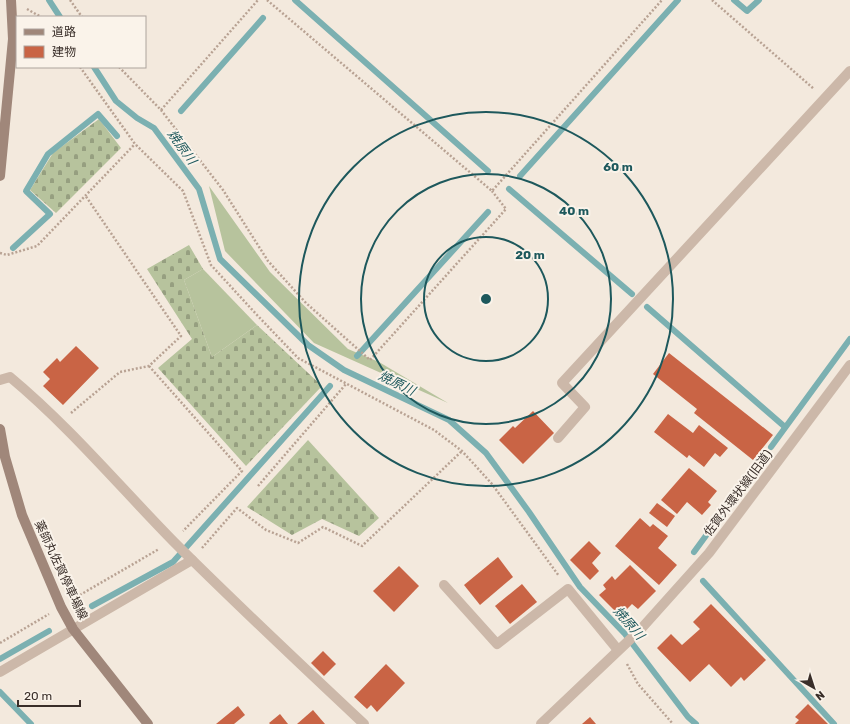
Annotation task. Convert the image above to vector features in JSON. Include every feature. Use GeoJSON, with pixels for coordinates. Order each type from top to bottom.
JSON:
{"type":"FeatureCollection","features":[{"type":"Feature","properties":{"kind":"main road"},"geometry":{"type":"LineString","coordinates":[[0,176],[12,39],[10,0]]}},
{"type":"Feature","properties":{"kind":"main road","name":"薬師丸佐賀停車場線"},"geometry":{"type":"LineString","coordinates":[[0,429],[5,457],[22,515],[43,567],[73,628],[148,724]]}},
{"type":"Feature","properties":{"kind":"street"},"geometry":{"type":"LineString","coordinates":[[558,438],[585,407],[562,383],[850,71]]}},
{"type":"Feature","properties":{"kind":"street","name":"佐賀外環状線(旧道)"},"geometry":{"type":"LineString","coordinates":[[618,650],[640,630],[709,553],[850,365]]}},
{"type":"Feature","properties":{"kind":"street"},"geometry":{"type":"LineString","coordinates":[[0,380],[10,378],[43,405],[192,560],[364,724]]}},
{"type":"Feature","properties":{"kind":"street"},"geometry":{"type":"LineString","coordinates":[[0,672],[73,628],[192,560]]}},
{"type":"Feature","properties":{"kind":"street"},"geometry":{"type":"LineString","coordinates":[[444,585],[497,644],[568,588],[618,650],[541,724]]}},
{"type":"Feature","properties":{"kind":"path"},"geometry":{"type":"LineString","coordinates":[[70,0],[81,16]]}},
{"type":"Feature","properties":{"kind":"path"},"geometry":{"type":"LineString","coordinates":[[161,110],[258,0]]}},
{"type":"Feature","properties":{"kind":"path"},"geometry":{"type":"LineString","coordinates":[[120,68],[161,110],[223,190],[268,261],[306,303],[370,360],[506,209],[492,191],[268,0]]}},
{"type":"Feature","properties":{"kind":"path"},"geometry":{"type":"LineString","coordinates":[[492,191],[662,0]]}},
{"type":"Feature","properties":{"kind":"path"},"geometry":{"type":"LineString","coordinates":[[712,0],[825,99]]}},
{"type":"Feature","properties":{"kind":"path"},"geometry":{"type":"LineString","coordinates":[[81,68],[135,144],[182,191],[211,265],[298,358],[434,430],[462,451],[492,484],[568,588]]}},
{"type":"Feature","properties":{"kind":"path"},"geometry":{"type":"LineString","coordinates":[[0,253],[7,255],[37,246],[135,144]]}},
{"type":"Feature","properties":{"kind":"path"},"geometry":{"type":"LineString","coordinates":[[60,422],[120,372],[149,366],[181,336],[85,195]]}},
{"type":"Feature","properties":{"kind":"path"},"geometry":{"type":"LineString","coordinates":[[258,486],[346,384]]}},
{"type":"Feature","properties":{"kind":"path"},"geometry":{"type":"LineString","coordinates":[[192,560],[237,508],[266,530],[298,543],[323,526],[362,546],[462,451]]}},
{"type":"Feature","properties":{"kind":"path"},"geometry":{"type":"LineString","coordinates":[[618,650],[638,684],[673,724]]}},
{"type":"Feature","properties":{"kind":"green space"},"geometry":{"type":"Polygon","coordinates":[[[99,119],[121,148],[56,213],[30,190],[53,153],[99,119]]]}},
{"type":"Feature","properties":{"kind":"green space"},"geometry":{"type":"Polygon","coordinates":[[[209,186],[270,272],[348,349],[379,362],[448,403],[314,343],[225,251],[209,186]]]}},
{"type":"Feature","properties":{"kind":"green space"},"geometry":{"type":"Polygon","coordinates":[[[189,245],[203,269],[184,280],[212,357],[257,325],[322,386],[246,466],[158,368],[192,339],[147,269],[189,245]]]}},
{"type":"Feature","properties":{"kind":"green space"},"geometry":{"type":"Polygon","coordinates":[[[203,269],[257,325],[212,357],[184,280],[203,269]]]}},
{"type":"Feature","properties":{"kind":"green space"},"geometry":{"type":"Polygon","coordinates":[[[308,440],[379,518],[359,536],[322,519],[292,535],[247,507],[308,440]]]}},
{"type":"Feature","properties":{"kind":"building"},"geometry":{"type":"Polygon","coordinates":[[[76,346],[99,368],[63,405],[43,386],[50,379],[43,372],[57,358],[60,362],[76,346]]]}},
{"type":"Feature","properties":{"kind":"building"},"geometry":{"type":"Polygon","coordinates":[[[669,353],[773,435],[753,460],[694,413],[697,409],[653,374],[669,353]]]}},
{"type":"Feature","properties":{"kind":"building"},"geometry":{"type":"Polygon","coordinates":[[[533,411],[554,433],[523,464],[499,440],[513,426],[515,428],[533,411]]]}},
{"type":"Feature","properties":{"kind":"building"},"geometry":{"type":"Polygon","coordinates":[[[668,414],[693,433],[699,425],[728,448],[720,457],[715,453],[704,467],[689,455],[687,458],[654,432],[668,414]]]}},
{"type":"Feature","properties":{"kind":"building"},"geometry":{"type":"Polygon","coordinates":[[[689,468],[717,491],[708,502],[711,505],[702,515],[687,502],[677,514],[661,500],[689,468]]]}},
{"type":"Feature","properties":{"kind":"building"},"geometry":{"type":"Polygon","coordinates":[[[657,503],[675,516],[667,527],[649,513],[657,503]]]}},
{"type":"Feature","properties":{"kind":"building"},"geometry":{"type":"Polygon","coordinates":[[[640,518],[650,527],[653,524],[668,536],[658,548],[677,565],[659,585],[615,546],[640,518]]]}},
{"type":"Feature","properties":{"kind":"building"},"geometry":{"type":"Polygon","coordinates":[[[589,541],[601,553],[592,563],[599,571],[590,580],[570,560],[589,541]]]}},
{"type":"Feature","properties":{"kind":"building"},"geometry":{"type":"Polygon","coordinates":[[[498,557],[513,577],[480,605],[464,585],[498,557]]]}},
{"type":"Feature","properties":{"kind":"building"},"geometry":{"type":"Polygon","coordinates":[[[630,565],[656,591],[638,609],[632,604],[620,616],[599,595],[606,589],[603,585],[612,576],[615,580],[630,565]]]}},
{"type":"Feature","properties":{"kind":"building"},"geometry":{"type":"Polygon","coordinates":[[[399,566],[419,586],[394,612],[373,591],[399,566]]]}},
{"type":"Feature","properties":{"kind":"building"},"geometry":{"type":"Polygon","coordinates":[[[522,584],[537,602],[510,624],[495,606],[522,584]]]}},
{"type":"Feature","properties":{"kind":"building"},"geometry":{"type":"Polygon","coordinates":[[[711,604],[766,660],[744,681],[741,677],[731,687],[709,664],[690,682],[657,648],[671,634],[682,645],[700,629],[693,622],[711,604]]]}},
{"type":"Feature","properties":{"kind":"building"},"geometry":{"type":"Polygon","coordinates":[[[323,651],[336,664],[324,676],[311,663],[323,651]]]}},
{"type":"Feature","properties":{"kind":"building"},"geometry":{"type":"Polygon","coordinates":[[[386,664],[405,683],[377,712],[371,705],[367,709],[354,697],[386,664]]]}},
{"type":"Feature","properties":{"kind":"building"},"geometry":{"type":"Polygon","coordinates":[[[808,704],[828,724],[795,724],[799,720],[795,717],[808,704]]]}},
{"type":"Feature","properties":{"kind":"building"},"geometry":{"type":"Polygon","coordinates":[[[238,706],[245,715],[234,724],[216,724],[238,706]]]}},
{"type":"Feature","properties":{"kind":"building"},"geometry":{"type":"Polygon","coordinates":[[[313,710],[325,724],[297,724],[313,710]]]}},
{"type":"Feature","properties":{"kind":"building"},"geometry":{"type":"Polygon","coordinates":[[[280,714],[288,724],[269,723],[280,714]]]}},
{"type":"Feature","properties":{"kind":"building"},"geometry":{"type":"Polygon","coordinates":[[[590,717],[596,724],[582,724],[590,717]]]}},
{"type":"Feature","properties":{"kind":"waterway","name":"焼原川"},"geometry":{"type":"LineString","coordinates":[[49,0],[59,16]]}},
{"type":"Feature","properties":{"kind":"waterway"},"geometry":{"type":"LineString","coordinates":[[295,0],[488,171]]}},
{"type":"Feature","properties":{"kind":"waterway"},"geometry":{"type":"LineString","coordinates":[[520,176],[678,0]]}},
{"type":"Feature","properties":{"kind":"waterway"},"geometry":{"type":"LineString","coordinates":[[734,0],[747,11],[759,0]]}},
{"type":"Feature","properties":{"kind":"waterway"},"geometry":{"type":"LineString","coordinates":[[181,111],[263,18]]}},
{"type":"Feature","properties":{"kind":"waterway","name":"焼原川"},"geometry":{"type":"LineString","coordinates":[[95,68],[116,101],[137,118],[154,128],[199,189],[220,259],[308,345],[344,370],[449,420],[486,453],[529,512],[580,587],[625,634],[688,717],[696,724]]}},
{"type":"Feature","properties":{"kind":"waterway"},"geometry":{"type":"LineString","coordinates":[[13,248],[50,214],[26,191],[48,154],[98,114],[117,136]]}},
{"type":"Feature","properties":{"kind":"waterway"},"geometry":{"type":"LineString","coordinates":[[509,189],[632,294]]}},
{"type":"Feature","properties":{"kind":"waterway"},"geometry":{"type":"LineString","coordinates":[[357,356],[488,212]]}},
{"type":"Feature","properties":{"kind":"waterway"},"geometry":{"type":"LineString","coordinates":[[647,307],[785,427]]}},
{"type":"Feature","properties":{"kind":"waterway"},"geometry":{"type":"LineString","coordinates":[[771,447],[850,339]]}},
{"type":"Feature","properties":{"kind":"waterway"},"geometry":{"type":"LineString","coordinates":[[92,606],[173,562],[330,386]]}},
{"type":"Feature","properties":{"kind":"waterway"},"geometry":{"type":"LineString","coordinates":[[694,552],[754,470]]}},
{"type":"Feature","properties":{"kind":"waterway"},"geometry":{"type":"LineString","coordinates":[[703,581],[834,724]]}},
{"type":"Feature","properties":{"kind":"waterway"},"geometry":{"type":"LineString","coordinates":[[0,659],[49,631]]}},
{"type":"Feature","properties":{"kind":"waterway"},"geometry":{"type":"LineString","coordinates":[[0,692],[31,724]]}}]}
